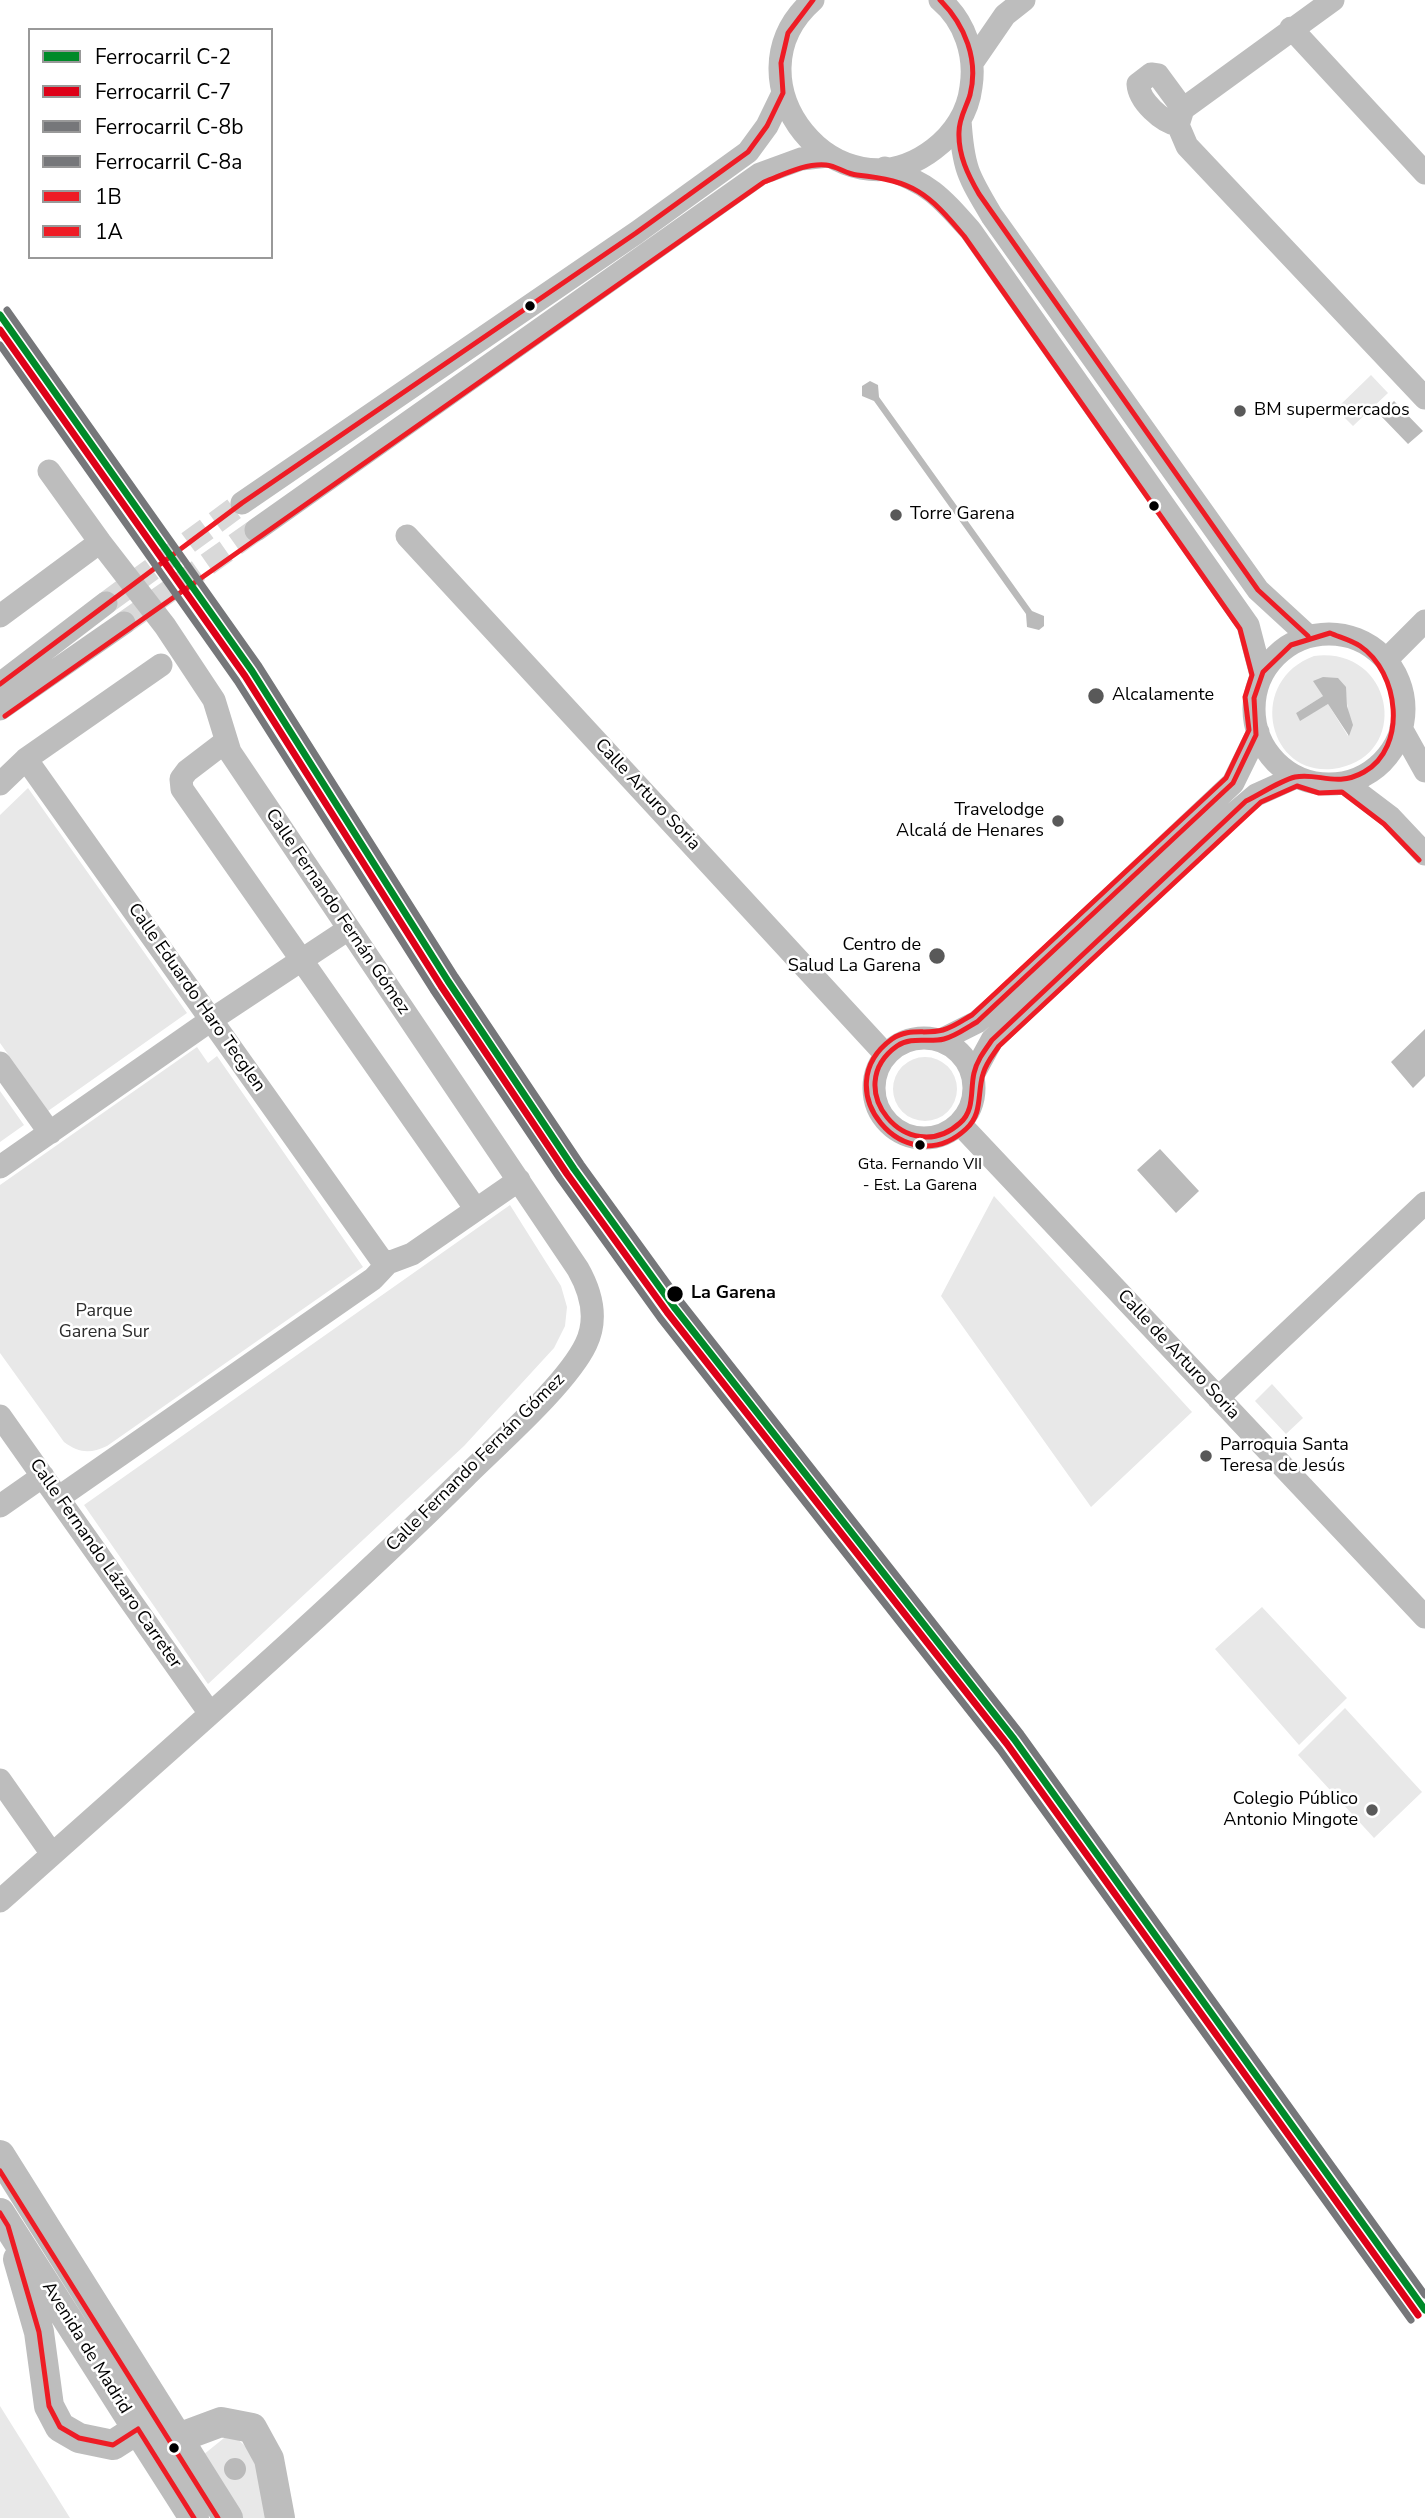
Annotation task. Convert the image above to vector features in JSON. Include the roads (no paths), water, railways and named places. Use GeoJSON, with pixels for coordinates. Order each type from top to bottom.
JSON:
{"type":"FeatureCollection","features":[{"type":"Feature","properties":{"kind":"main road","name":"Avenida de Madrid"},"geometry":{"type":"LineString","coordinates":[[0,2155],[228,2518]]}},
{"type":"Feature","properties":{"kind":"main road","name":"Avenida de Madrid"},"geometry":{"type":"LineString","coordinates":[[4,2219],[194,2518]]}},
{"type":"Feature","properties":{"kind":"main road"},"geometry":{"type":"LineString","coordinates":[[4,2219],[39,2332],[49,2406],[60,2427],[79,2438],[113,2445],[138,2429],[151,2396]]}},
{"type":"Feature","properties":{"kind":"main road"},"geometry":{"type":"LineString","coordinates":[[165,2472],[178,2438],[221,2422],[252,2428],[269,2459],[280,2518]]}},
{"type":"Feature","properties":{"kind":"street"},"geometry":{"type":"LineString","coordinates":[[789,0],[789,33],[781,63],[783,93],[799,129],[828,156],[855,166],[885,168],[916,179],[941,195],[971,231],[1248,625],[1261,676]]}},
{"type":"Feature","properties":{"kind":"street"},"geometry":{"type":"LineString","coordinates":[[789,33],[813,0]]}},
{"type":"Feature","properties":{"kind":"street"},"geometry":{"type":"LineString","coordinates":[[885,168],[908,163],[929,153],[952,133],[971,93],[972,63],[963,31],[940,0]]}},
{"type":"Feature","properties":{"kind":"street"},"geometry":{"type":"LineString","coordinates":[[972,63],[1005,15],[1024,0]]}},
{"type":"Feature","properties":{"kind":"street"},"geometry":{"type":"LineString","coordinates":[[1333,0],[1292,28],[1181,117],[1187,146],[1425,398]]}},
{"type":"Feature","properties":{"kind":"street"},"geometry":{"type":"LineString","coordinates":[[1292,28],[1425,173]]}},
{"type":"Feature","properties":{"kind":"street"},"geometry":{"type":"LineString","coordinates":[[242,503],[636,233],[748,152],[767,126],[783,93]]}},
{"type":"Feature","properties":{"kind":"street"},"geometry":{"type":"LineString","coordinates":[[960,120],[968,177],[992,216],[1258,590],[1308,636]]}},
{"type":"Feature","properties":{"kind":"street"},"geometry":{"type":"LineString","coordinates":[[256,530],[760,174],[801,159],[828,156]]}},
{"type":"Feature","properties":{"kind":"street"},"geometry":{"type":"LineString","coordinates":[[0,784],[26,759],[161,665],[166,650],[154,616],[50,471]]}},
{"type":"Feature","properties":{"kind":"street","name":"Calle Arturo Soria"},"geometry":{"type":"LineString","coordinates":[[407,536],[886,1055]]}},
{"type":"Feature","properties":{"kind":"street"},"geometry":{"type":"LineString","coordinates":[[0,616],[100,542]]}},
{"type":"Feature","properties":{"kind":"street"},"geometry":{"type":"LineString","coordinates":[[0,684],[106,603]]}},
{"type":"Feature","properties":{"kind":"street","name":"Calle Fernando Fernán Gómez"},"geometry":{"type":"LineString","coordinates":[[0,1900],[405,1536],[532,1411],[582,1351],[592,1324],[587,1285],[519,1180],[347,930],[225,742],[222,719],[202,682],[165,626],[154,616]]}},
{"type":"Feature","properties":{"kind":"street"},"geometry":{"type":"LineString","coordinates":[[1386,660],[1425,621]]}},
{"type":"Feature","properties":{"kind":"street"},"geometry":{"type":"LineString","coordinates":[[0,709],[124,623]]}},
{"type":"Feature","properties":{"kind":"street"},"geometry":{"type":"LineString","coordinates":[[1330,634],[1351,637],[1370,646],[1386,660],[1397,678],[1403,698],[1401,728],[1386,759],[1367,774],[1345,783],[1320,784],[1296,777],[1274,760],[1258,732],[1254,698],[1261,676],[1273,658],[1289,645],[1308,636],[1330,634]]}},
{"type":"Feature","properties":{"kind":"street"},"geometry":{"type":"LineString","coordinates":[[161,665],[181,669],[202,682]]}},
{"type":"Feature","properties":{"kind":"street"},"geometry":{"type":"LineString","coordinates":[[1401,728],[1425,771]]}},
{"type":"Feature","properties":{"kind":"street"},"geometry":{"type":"LineString","coordinates":[[941,1040],[977,1022],[1000,1002],[1233,783],[1258,732]]}},
{"type":"Feature","properties":{"kind":"street"},"geometry":{"type":"LineString","coordinates":[[225,742],[187,771],[181,779],[182,789],[475,1208]]}},
{"type":"Feature","properties":{"kind":"street","name":"Calle Eduardo Haro Tecglen"},"geometry":{"type":"LineString","coordinates":[[26,759],[365,1238],[380,1258],[388,1263]]}},
{"type":"Feature","properties":{"kind":"street"},"geometry":{"type":"LineString","coordinates":[[973,1075],[992,1040],[1224,822],[1256,795],[1296,777]]}},
{"type":"Feature","properties":{"kind":"street"},"geometry":{"type":"LineString","coordinates":[[1345,783],[1390,817],[1425,853]]}},
{"type":"Feature","properties":{"kind":"street"},"geometry":{"type":"LineString","coordinates":[[0,1167],[211,1020],[347,930]]}},
{"type":"Feature","properties":{"kind":"street"},"geometry":{"type":"LineString","coordinates":[[916,1038],[941,1040],[962,1054],[973,1075],[974,1097],[960,1124],[936,1137],[908,1135],[895,1129],[878,1107],[874,1094],[875,1080],[886,1055],[900,1044],[916,1038]]}},
{"type":"Feature","properties":{"kind":"street"},"geometry":{"type":"LineString","coordinates":[[0,1063],[50,1133]]}},
{"type":"Feature","properties":{"kind":"street","name":"Calle de Arturo Soria"},"geometry":{"type":"LineString","coordinates":[[960,1124],[1425,1617]]}},
{"type":"Feature","properties":{"kind":"street"},"geometry":{"type":"LineString","coordinates":[[58,1498],[373,1279],[388,1263],[412,1254],[519,1180]]}},
{"type":"Feature","properties":{"kind":"street"},"geometry":{"type":"LineString","coordinates":[[1218,1398],[1425,1203]]}},
{"type":"Feature","properties":{"kind":"street","name":"Calle Fernando Lázaro Carreter"},"geometry":{"type":"LineString","coordinates":[[0,1416],[209,1712]]}},
{"type":"Feature","properties":{"kind":"street"},"geometry":{"type":"LineString","coordinates":[[0,1506],[43,1476]]}},
{"type":"Feature","properties":{"kind":"street"},"geometry":{"type":"LineString","coordinates":[[0,1780],[52,1854]]}},
{"type":"Feature","properties":{"kind":"tunnel"},"geometry":{"type":"LineString","coordinates":[[106,603],[242,503]]}},
{"type":"Feature","properties":{"kind":"tunnel"},"geometry":{"type":"LineString","coordinates":[[124,623],[256,530]]}},
{"type":"Feature","properties":{"kind":"rail line","name":"C-8b"},"geometry":{"type":"LineString","coordinates":[[7,310],[259,666],[455,976],[581,1164],[681,1302],[1021,1734],[1425,2295]]}},
{"type":"Feature","properties":{"kind":"rail line","name":"C-2"},"geometry":{"type":"LineString","coordinates":[[0,315],[252,671],[448,981],[574,1169],[674,1307],[1014,1739],[1425,2310]]}},
{"type":"Feature","properties":{"kind":"rail line","name":"C-7"},"geometry":{"type":"LineString","coordinates":[[0,330],[245,676],[441,986],[567,1174],[667,1312],[1007,1744],[1418,2315]]}},
{"type":"Feature","properties":{"kind":"rail line","name":"C-8a"},"geometry":{"type":"LineString","coordinates":[[0,345],[237,681],[433,990],[560,1179],[660,1318],[1000,1750],[1411,2320]]}},
{"type":"Feature","properties":{"kind":"place","name":"BM supermercados"},"geometry":{"type":"Point","coordinates":[1240,411]}},
{"type":"Feature","properties":{"kind":"place","name":"Torre Garena"},"geometry":{"type":"Point","coordinates":[896,515]}},
{"type":"Feature","properties":{"kind":"place","name":"Alcalamente"},"geometry":{"type":"Point","coordinates":[1096,696]}},
{"type":"Feature","properties":{"kind":"place","name":"Travelodge Alcalá de Henares"},"geometry":{"type":"Point","coordinates":[1058,821]}},
{"type":"Feature","properties":{"kind":"place","name":"Centro de Salud La Garena"},"geometry":{"type":"Point","coordinates":[937,956]}},
{"type":"Feature","properties":{"kind":"place","name":"Gta. Fernando VII - Est. La Garena"},"geometry":{"type":"Point","coordinates":[920,1145]}},
{"type":"Feature","properties":{"kind":"place","name":"La Garena"},"geometry":{"type":"Point","coordinates":[675,1294]}},
{"type":"Feature","properties":{"kind":"place","name":"Parroquia Santa Teresa de Jesús"},"geometry":{"type":"Point","coordinates":[1206,1456]}},
{"type":"Feature","properties":{"kind":"place","name":"Colegio Público Antonio Mingote"},"geometry":{"type":"Point","coordinates":[1372,1810]}},
{"type":"Feature","properties":{"kind":"park label","name":"Parque Garena Sur"},"geometry":{"type":"Point","coordinates":[104,1322]}}]}
